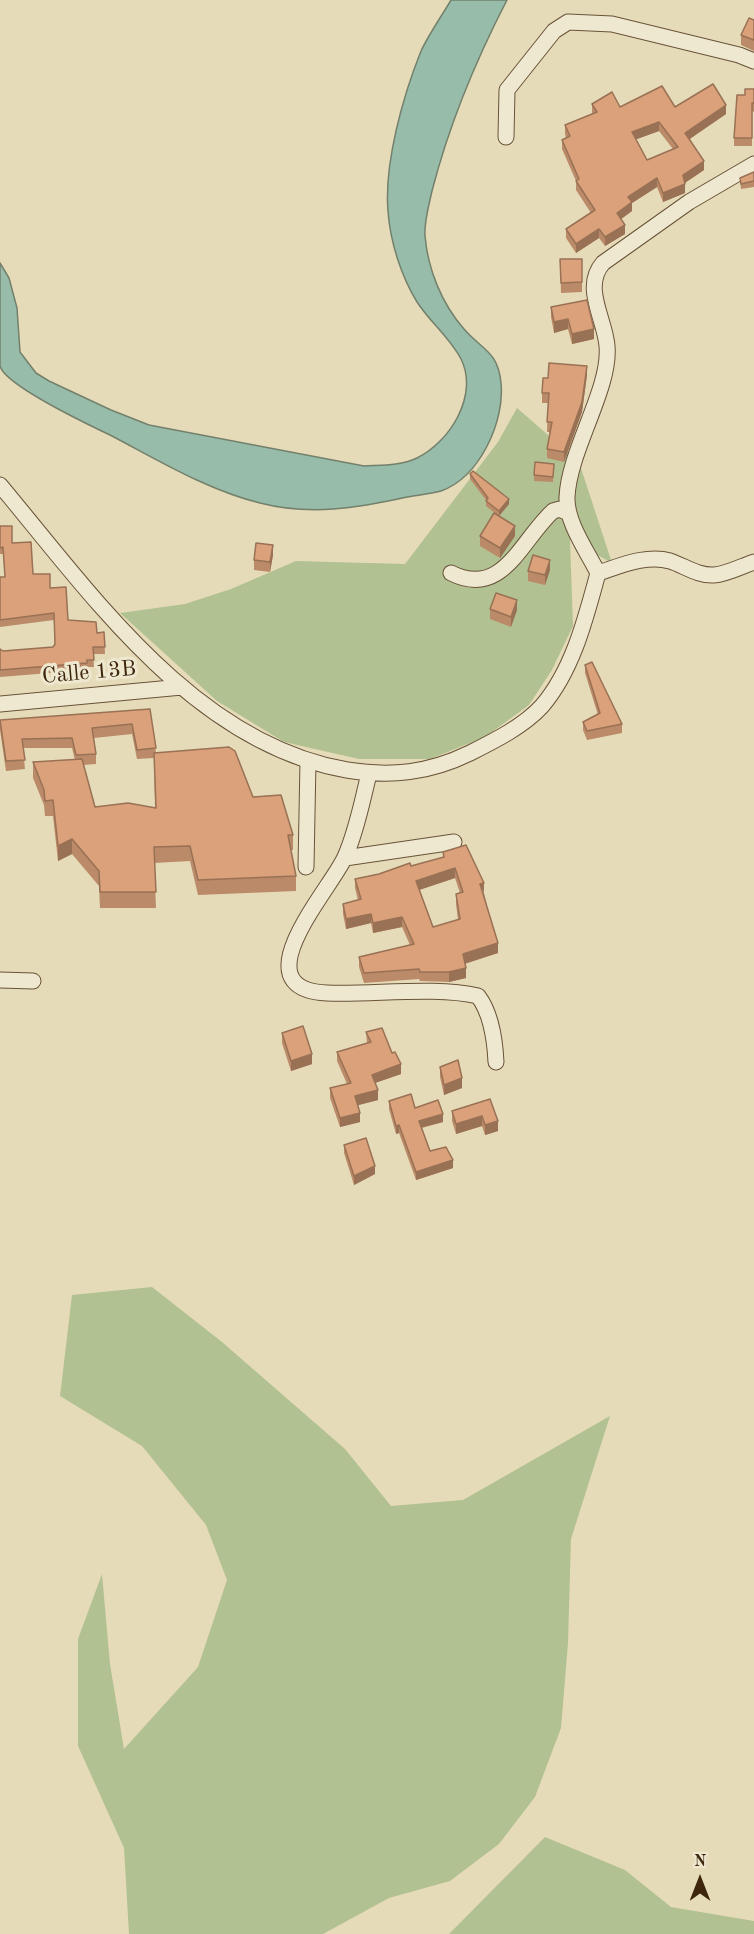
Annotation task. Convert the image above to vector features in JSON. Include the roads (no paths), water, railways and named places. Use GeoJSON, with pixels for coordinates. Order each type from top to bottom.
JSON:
{"type":"FeatureCollection","features":[{"type":"Feature","properties":{"kind":"street"},"geometry":{"type":"LineString","coordinates":[[506,137],[507,90],[554,31],[568,22],[588,21],[632,28],[739,55],[754,61]]}},
{"type":"Feature","properties":{"kind":"street"},"geometry":{"type":"LineString","coordinates":[[0,484],[112,619],[182,687],[245,733],[308,761],[369,774],[400,775],[428,770],[456,760],[498,739],[541,707],[565,670],[590,606],[598,573],[568,513],[567,496],[578,448],[604,374],[607,346],[593,284],[596,272],[603,263],[689,202],[754,164]]}},
{"type":"Feature","properties":{"kind":"street"},"geometry":{"type":"LineString","coordinates":[[451,573],[467,581],[479,581],[494,576],[511,561],[552,511],[560,509],[568,513]]}},
{"type":"Feature","properties":{"kind":"street"},"geometry":{"type":"LineString","coordinates":[[598,573],[631,562],[668,560],[696,572],[715,575],[754,562]]}},
{"type":"Feature","properties":{"kind":"street","name":"Calle 13B"},"geometry":{"type":"LineString","coordinates":[[0,704],[182,687]]}},
{"type":"Feature","properties":{"kind":"street"},"geometry":{"type":"LineString","coordinates":[[306,867],[308,761]]}},
{"type":"Feature","properties":{"kind":"street"},"geometry":{"type":"LineString","coordinates":[[369,774],[357,825],[345,858],[307,915],[293,944],[289,966],[292,979],[303,989],[325,993],[450,993],[478,996],[484,1004],[495,1046],[496,1062]]}},
{"type":"Feature","properties":{"kind":"street"},"geometry":{"type":"LineString","coordinates":[[345,858],[454,842]]}},
{"type":"Feature","properties":{"kind":"street"},"geometry":{"type":"LineString","coordinates":[[0,980],[33,981]]}}]}
